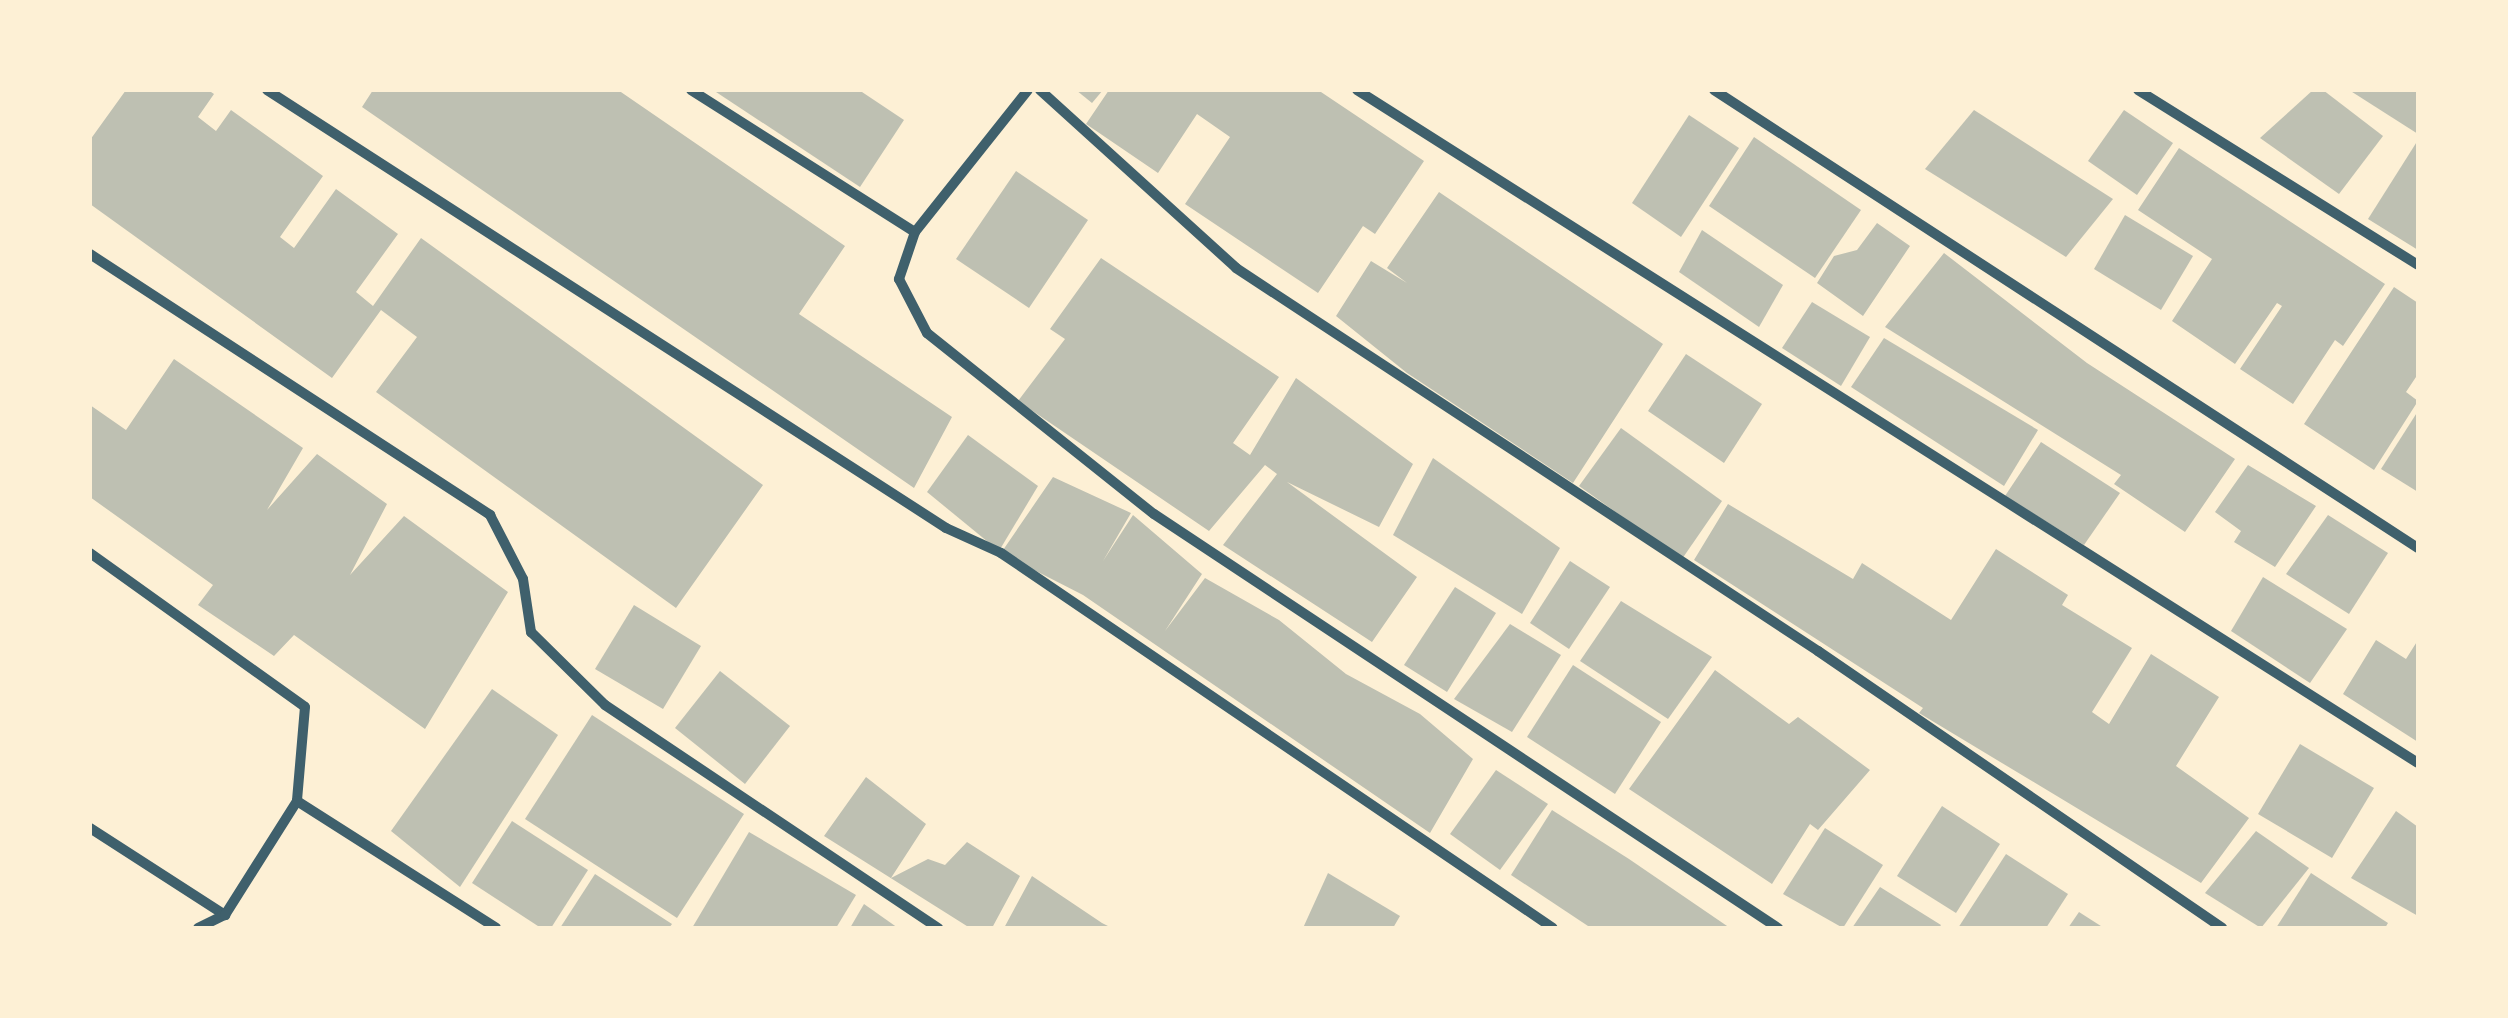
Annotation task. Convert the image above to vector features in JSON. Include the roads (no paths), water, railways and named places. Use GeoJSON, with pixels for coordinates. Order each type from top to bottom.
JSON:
{"type":"FeatureCollection","features":[{"type":"Feature","properties":{"kind":"street"},"geometry":{"type":"LineString","coordinates":[[267,90],[946,528],[1001,552],[1553,928]]}},
{"type":"Feature","properties":{"kind":"street"},"geometry":{"type":"LineString","coordinates":[[690,90],[915,232]]}},
{"type":"Feature","properties":{"kind":"street"},"geometry":{"type":"LineString","coordinates":[[1028,90],[915,232],[899,279],[927,333],[1218,559],[1778,928]]}},
{"type":"Feature","properties":{"kind":"street"},"geometry":{"type":"LineString","coordinates":[[1040,90],[1236,268],[1818,651],[2222,928]]}},
{"type":"Feature","properties":{"kind":"street"},"geometry":{"type":"LineString","coordinates":[[1357,90],[2418,764]]}},
{"type":"Feature","properties":{"kind":"street"},"geometry":{"type":"LineString","coordinates":[[1714,90],[2418,548]]}},
{"type":"Feature","properties":{"kind":"street"},"geometry":{"type":"LineString","coordinates":[[2138,90],[2418,265]]}},
{"type":"Feature","properties":{"kind":"street"},"geometry":{"type":"LineString","coordinates":[[90,254],[490,515],[523,579],[532,632],[605,705],[938,928]]}},
{"type":"Feature","properties":{"kind":"street"},"geometry":{"type":"LineString","coordinates":[[90,553],[304,707],[297,801],[225,914],[198,928]]}},
{"type":"Feature","properties":{"kind":"street"},"geometry":{"type":"LineString","coordinates":[[297,801],[496,928]]}},
{"type":"Feature","properties":{"kind":"street"},"geometry":{"type":"LineString","coordinates":[[90,828],[225,914]]}}]}
